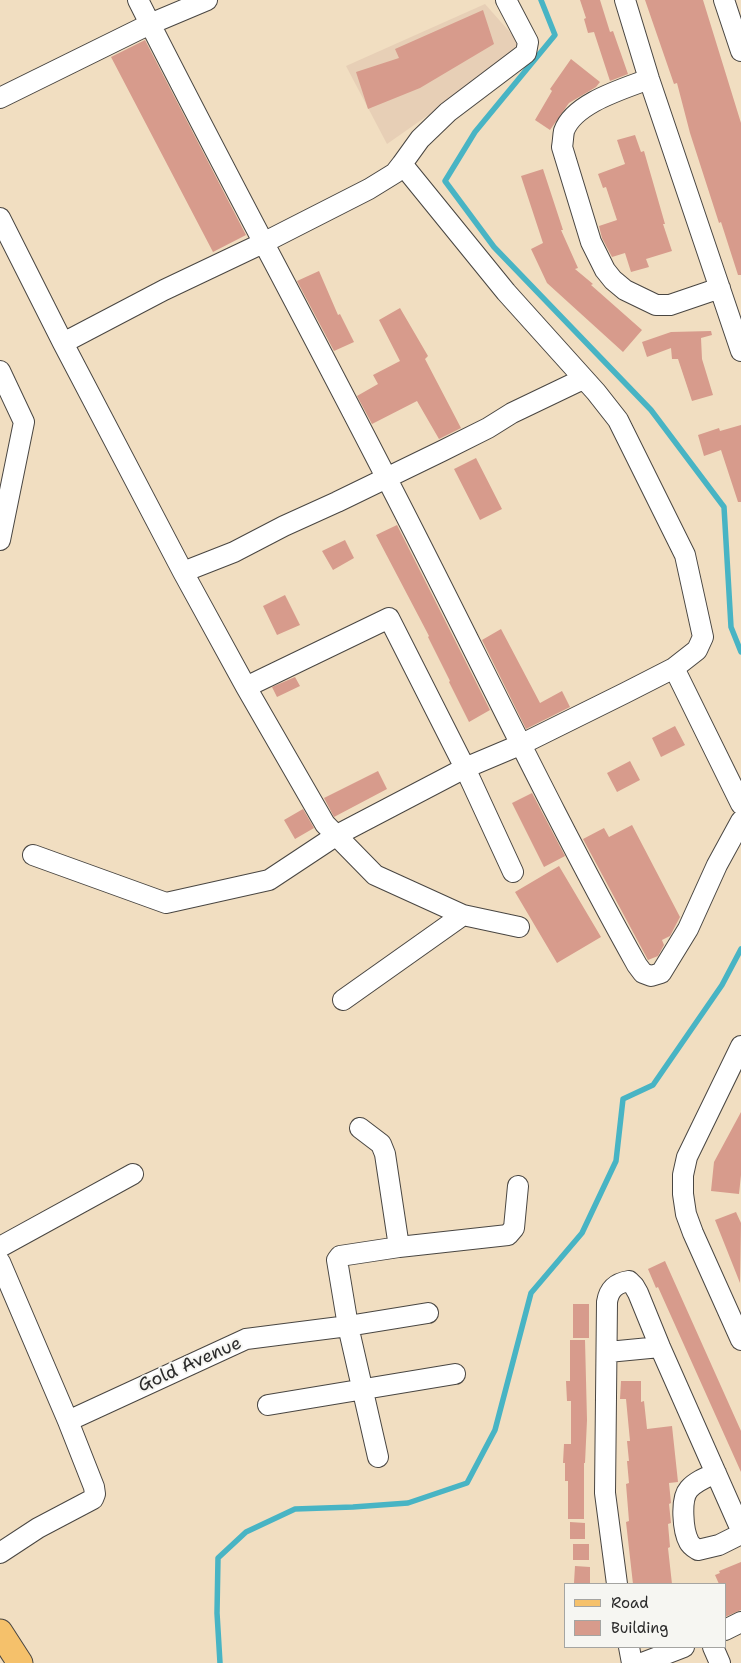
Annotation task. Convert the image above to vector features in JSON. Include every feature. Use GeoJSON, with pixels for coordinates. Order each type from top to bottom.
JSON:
{"type":"FeatureCollection","features":[{"type":"Feature","properties":{"kind":"main road"},"geometry":{"type":"LineString","coordinates":[[0,1632],[20,1663]]}},
{"type":"Feature","properties":{"kind":"street"},"geometry":{"type":"LineString","coordinates":[[138,0],[386,478],[591,883],[636,965],[643,973],[651,976],[661,973],[688,929],[717,865],[741,821]]}},
{"type":"Feature","properties":{"kind":"street"},"geometry":{"type":"LineString","coordinates":[[0,98],[150,24],[207,0]]}},
{"type":"Feature","properties":{"kind":"street"},"geometry":{"type":"LineString","coordinates":[[63,343],[164,290],[263,243],[387,179],[395,173],[420,139],[448,112],[526,53],[528,42],[506,0]]}},
{"type":"Feature","properties":{"kind":"street"},"geometry":{"type":"LineString","coordinates":[[625,0],[649,79],[741,351]]}},
{"type":"Feature","properties":{"kind":"street"},"geometry":{"type":"LineString","coordinates":[[724,0],[741,51]]}},
{"type":"Feature","properties":{"kind":"street"},"geometry":{"type":"LineString","coordinates":[[649,79],[597,99],[570,120],[564,131],[562,146],[591,242],[605,270],[613,280],[625,290],[656,304],[670,305],[720,288]]}},
{"type":"Feature","properties":{"kind":"street"},"geometry":{"type":"LineString","coordinates":[[33,856],[166,903],[269,880],[337,835],[464,768],[522,744],[585,714],[674,668],[697,650],[703,637],[685,555],[618,420],[596,392],[506,292],[402,164]]}},
{"type":"Feature","properties":{"kind":"street"},"geometry":{"type":"LineString","coordinates":[[0,218],[63,343],[246,688],[325,824],[375,875],[463,915],[519,927]]}},
{"type":"Feature","properties":{"kind":"street"},"geometry":{"type":"LineString","coordinates":[[0,371],[23,419],[6,483],[0,540]]}},
{"type":"Feature","properties":{"kind":"street"},"geometry":{"type":"LineString","coordinates":[[184,572],[234,552],[442,451],[583,378]]}},
{"type":"Feature","properties":{"kind":"street"},"geometry":{"type":"LineString","coordinates":[[246,688],[389,618],[464,768],[513,872]]}},
{"type":"Feature","properties":{"kind":"street"},"geometry":{"type":"LineString","coordinates":[[674,668],[741,804]]}},
{"type":"Feature","properties":{"kind":"street"},"geometry":{"type":"LineString","coordinates":[[343,1000],[463,915]]}},
{"type":"Feature","properties":{"kind":"street"},"geometry":{"type":"LineString","coordinates":[[741,1046],[687,1157],[683,1175],[683,1194],[688,1220],[741,1340]]}},
{"type":"Feature","properties":{"kind":"street"},"geometry":{"type":"LineString","coordinates":[[360,1128],[381,1144],[385,1154],[398,1247]]}},
{"type":"Feature","properties":{"kind":"street"},"geometry":{"type":"LineString","coordinates":[[0,1247],[133,1174]]}},
{"type":"Feature","properties":{"kind":"street"},"geometry":{"type":"LineString","coordinates":[[378,1457],[348,1326],[337,1260],[340,1256],[398,1247],[508,1235],[514,1228],[518,1186]]}},
{"type":"Feature","properties":{"kind":"street"},"geometry":{"type":"LineString","coordinates":[[0,1262],[68,1421],[95,1494],[92,1499],[38,1528],[0,1553]]}},
{"type":"Feature","properties":{"kind":"street"},"geometry":{"type":"LineString","coordinates":[[617,1583],[605,1493],[608,1295],[616,1284],[629,1281],[638,1293],[660,1348],[716,1473],[741,1532],[719,1545],[698,1550],[690,1544],[686,1535],[684,1509],[688,1490],[697,1482],[716,1473]]}},
{"type":"Feature","properties":{"kind":"street","name":"Gold Avenue"},"geometry":{"type":"LineString","coordinates":[[68,1421],[246,1339],[348,1326],[428,1313]]}},
{"type":"Feature","properties":{"kind":"street"},"geometry":{"type":"LineString","coordinates":[[608,1352],[660,1348]]}},
{"type":"Feature","properties":{"kind":"street"},"geometry":{"type":"LineString","coordinates":[[268,1405],[455,1374]]}},
{"type":"Feature","properties":{"kind":"street"},"geometry":{"type":"LineString","coordinates":[[726,1630],[741,1622]]}},
{"type":"Feature","properties":{"kind":"street"},"geometry":{"type":"LineString","coordinates":[[629,1648],[632,1663]]}},
{"type":"Feature","properties":{"kind":"street"},"geometry":{"type":"LineString","coordinates":[[642,1663],[681,1648]]}},
{"type":"Feature","properties":{"kind":"street"},"geometry":{"type":"LineString","coordinates":[[713,1648],[720,1663]]}},
{"type":"Feature","properties":{"kind":"shaded area"},"geometry":{"type":"Polygon","coordinates":[[[485,4],[524,48],[387,144],[346,66],[485,4]]]}},
{"type":"Feature","properties":{"kind":"building"},"geometry":{"type":"Polygon","coordinates":[[[580,0],[600,0],[610,32],[613,31],[628,74],[610,81],[594,32],[588,33],[584,19],[586,18],[580,0]]]}},
{"type":"Feature","properties":{"kind":"building"},"geometry":{"type":"Polygon","coordinates":[[[645,0],[703,0],[741,123],[741,275],[738,275],[721,222],[719,223],[690,133],[677,83],[674,84],[645,0]]]}},
{"type":"Feature","properties":{"kind":"building"},"geometry":{"type":"Polygon","coordinates":[[[483,10],[494,44],[420,88],[368,109],[356,72],[399,58],[395,49],[483,10]]]}},
{"type":"Feature","properties":{"kind":"building"},"geometry":{"type":"Polygon","coordinates":[[[145,40],[246,235],[213,252],[111,57],[145,40]]]}},
{"type":"Feature","properties":{"kind":"building"},"geometry":{"type":"Polygon","coordinates":[[[571,59],[600,82],[596,87],[569,103],[550,130],[535,120],[552,91],[550,89],[571,59]]]}},
{"type":"Feature","properties":{"kind":"building"},"geometry":{"type":"Polygon","coordinates":[[[635,135],[641,152],[644,151],[672,251],[646,259],[649,267],[631,272],[625,253],[612,257],[602,238],[599,226],[617,220],[606,187],[603,188],[598,174],[625,164],[617,140],[635,135]]]}},
{"type":"Feature","properties":{"kind":"building"},"geometry":{"type":"Polygon","coordinates":[[[543,169],[563,230],[561,230],[578,268],[575,269],[642,330],[623,352],[547,283],[531,249],[543,243],[521,176],[543,169]]]}},
{"type":"Feature","properties":{"kind":"building"},"geometry":{"type":"Polygon","coordinates":[[[319,271],[338,315],[340,314],[354,342],[334,351],[297,281],[319,271]]]}},
{"type":"Feature","properties":{"kind":"building"},"geometry":{"type":"Polygon","coordinates":[[[400,308],[428,356],[425,359],[461,428],[439,439],[417,401],[372,424],[357,396],[378,384],[373,375],[400,361],[379,320],[400,308]]]}},
{"type":"Feature","properties":{"kind":"building"},"geometry":{"type":"Polygon","coordinates":[[[711,331],[712,335],[701,338],[702,359],[713,395],[692,401],[678,359],[672,359],[671,348],[647,357],[642,342],[671,332],[711,331]]]}},
{"type":"Feature","properties":{"kind":"building"},"geometry":{"type":"Polygon","coordinates":[[[741,425],[741,502],[738,502],[721,450],[704,456],[698,435],[719,428],[720,431],[741,425]]]}},
{"type":"Feature","properties":{"kind":"building"},"geometry":{"type":"Polygon","coordinates":[[[476,458],[502,509],[480,520],[454,469],[476,458]]]}},
{"type":"Feature","properties":{"kind":"building"},"geometry":{"type":"Polygon","coordinates":[[[397,525],[490,710],[469,722],[429,636],[376,535],[397,525]]]}},
{"type":"Feature","properties":{"kind":"building"},"geometry":{"type":"Polygon","coordinates":[[[345,540],[354,558],[333,570],[322,551],[345,540]]]}},
{"type":"Feature","properties":{"kind":"building"},"geometry":{"type":"Polygon","coordinates":[[[285,595],[300,625],[277,635],[263,606],[285,595]]]}},
{"type":"Feature","properties":{"kind":"building"},"geometry":{"type":"Polygon","coordinates":[[[501,629],[540,703],[562,691],[570,707],[526,729],[482,640],[501,629]]]}},
{"type":"Feature","properties":{"kind":"building"},"geometry":{"type":"Polygon","coordinates":[[[295,677],[300,686],[277,697],[272,687],[295,677]]]}},
{"type":"Feature","properties":{"kind":"building"},"geometry":{"type":"Polygon","coordinates":[[[675,726],[685,745],[661,757],[652,738],[675,726]]]}},
{"type":"Feature","properties":{"kind":"building"},"geometry":{"type":"Polygon","coordinates":[[[630,761],[640,780],[617,792],[607,773],[630,761]]]}},
{"type":"Feature","properties":{"kind":"building"},"geometry":{"type":"Polygon","coordinates":[[[378,771],[387,789],[334,817],[324,798],[378,771]]]}},
{"type":"Feature","properties":{"kind":"building"},"geometry":{"type":"Polygon","coordinates":[[[532,793],[565,856],[544,867],[512,803],[532,793]]]}},
{"type":"Feature","properties":{"kind":"building"},"geometry":{"type":"Polygon","coordinates":[[[303,809],[314,828],[295,839],[284,820],[303,809]]]}},
{"type":"Feature","properties":{"kind":"building"},"geometry":{"type":"Polygon","coordinates":[[[632,825],[680,917],[670,936],[662,940],[664,945],[658,956],[648,960],[583,839],[604,828],[609,837],[632,825]]]}},
{"type":"Feature","properties":{"kind":"building"},"geometry":{"type":"Polygon","coordinates":[[[559,866],[601,937],[557,963],[515,892],[559,866]]]}},
{"type":"Feature","properties":{"kind":"building"},"geometry":{"type":"Polygon","coordinates":[[[741,1112],[741,1175],[739,1194],[711,1191],[714,1162],[741,1112]]]}},
{"type":"Feature","properties":{"kind":"building"},"geometry":{"type":"Polygon","coordinates":[[[736,1212],[741,1223],[740,1283],[715,1220],[736,1212]]]}},
{"type":"Feature","properties":{"kind":"building"},"geometry":{"type":"Polygon","coordinates":[[[665,1261],[741,1431],[741,1472],[658,1287],[656,1288],[648,1269],[665,1261]]]}},
{"type":"Feature","properties":{"kind":"building"},"geometry":{"type":"Polygon","coordinates":[[[573,1304],[589,1304],[589,1338],[573,1338],[573,1304]]]}},
{"type":"Feature","properties":{"kind":"building"},"geometry":{"type":"Polygon","coordinates":[[[570,1340],[585,1340],[587,1420],[584,1463],[584,1519],[568,1519],[568,1481],[565,1481],[565,1463],[563,1463],[564,1444],[571,1444],[571,1401],[567,1401],[566,1381],[570,1381],[570,1340]]]}},
{"type":"Feature","properties":{"kind":"building"},"geometry":{"type":"Polygon","coordinates":[[[621,1381],[641,1381],[641,1402],[644,1401],[647,1429],[672,1426],[678,1482],[669,1483],[671,1523],[668,1524],[670,1547],[668,1548],[672,1583],[633,1583],[626,1522],[629,1521],[626,1484],[629,1483],[627,1441],[630,1441],[626,1399],[620,1399],[621,1381]]]}},
{"type":"Feature","properties":{"kind":"building"},"geometry":{"type":"Polygon","coordinates":[[[570,1522],[585,1523],[585,1539],[570,1539],[570,1522]]]}},
{"type":"Feature","properties":{"kind":"building"},"geometry":{"type":"Polygon","coordinates":[[[573,1544],[589,1544],[589,1560],[573,1560],[573,1544]]]}},
{"type":"Feature","properties":{"kind":"building"},"geometry":{"type":"Polygon","coordinates":[[[741,1562],[741,1610],[726,1617],[726,1583],[719,1583],[715,1575],[720,1573],[719,1571],[741,1562]]]}},
{"type":"Feature","properties":{"kind":"building"},"geometry":{"type":"Polygon","coordinates":[[[575,1566],[590,1567],[590,1583],[574,1583],[575,1566]]]}},
{"type":"Feature","properties":{"kind":"waterway"},"geometry":{"type":"LineString","coordinates":[[541,0],[555,35],[475,132],[445,181],[494,247],[651,410],[724,507],[731,627],[741,652]]}},
{"type":"Feature","properties":{"kind":"waterway"},"geometry":{"type":"LineString","coordinates":[[220,1663],[217,1613],[218,1558],[246,1532],[295,1509],[408,1503],[467,1483],[495,1430],[531,1293],[582,1233],[616,1161],[623,1099],[653,1085],[722,985],[741,949]]}}]}
